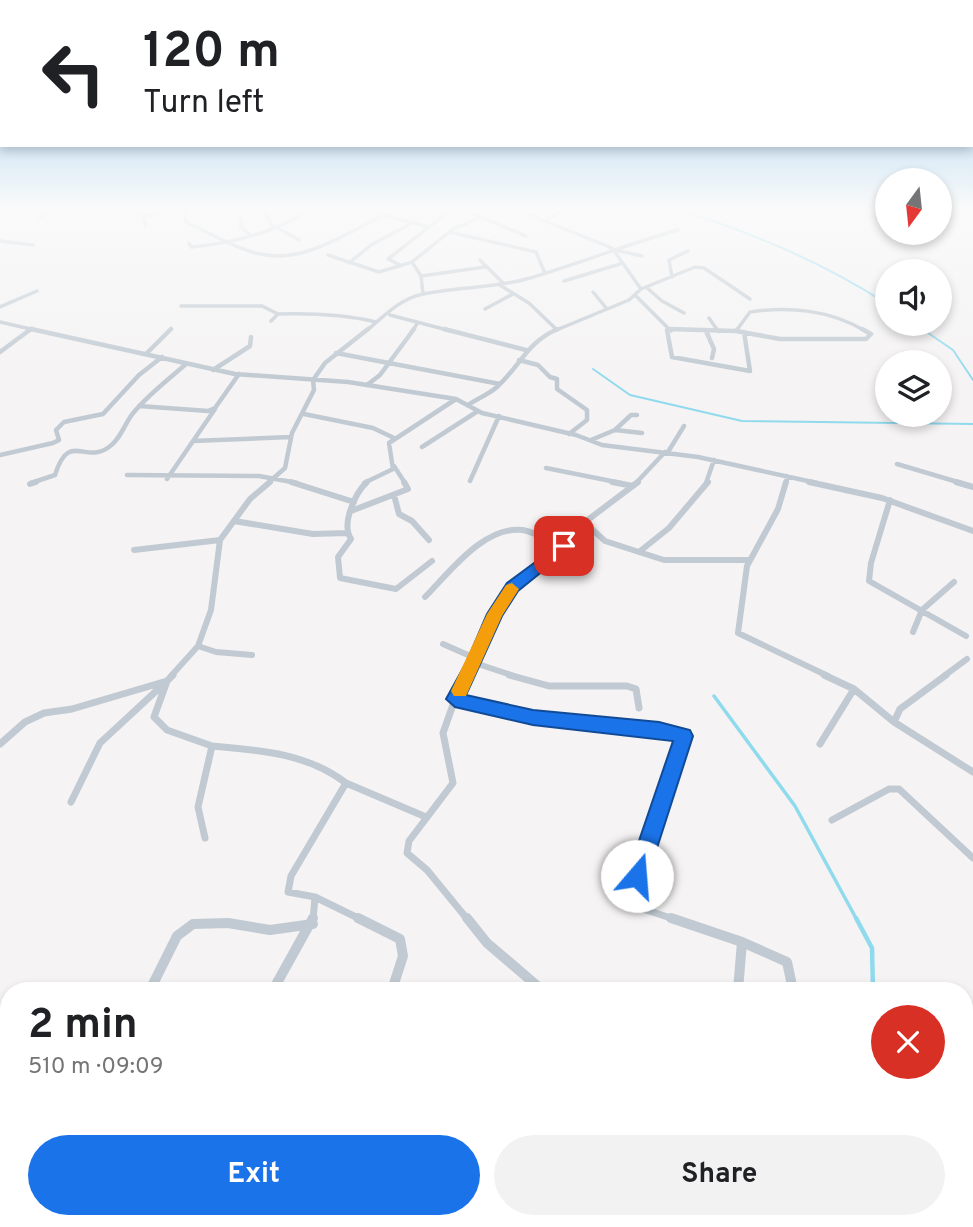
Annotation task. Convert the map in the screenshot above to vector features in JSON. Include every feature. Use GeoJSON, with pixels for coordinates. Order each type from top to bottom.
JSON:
{"type":"FeatureCollection","features":[{"type":"Feature","properties":{"kind":"street"},"geometry":{"type":"LineString","coordinates":[[357,266],[375,273],[398,266]]}},
{"type":"Feature","properties":{"kind":"street"},"geometry":{"type":"LineString","coordinates":[[415,266],[421,276],[424,294]]}},
{"type":"Feature","properties":{"kind":"street"},"geometry":{"type":"LineString","coordinates":[[542,266],[544,271]]}},
{"type":"Feature","properties":{"kind":"street"},"geometry":{"type":"LineString","coordinates":[[71,802],[100,743],[167,681],[198,646],[211,610],[220,540],[250,499],[277,479],[290,455],[290,437],[314,390],[313,380],[336,353],[376,322],[390,315],[405,301],[424,294],[529,278],[559,266]]}},
{"type":"Feature","properties":{"kind":"street"},"geometry":{"type":"LineString","coordinates":[[565,281],[613,266]]}},
{"type":"Feature","properties":{"kind":"street"},"geometry":{"type":"LineString","coordinates":[[622,266],[644,288],[684,313]]}},
{"type":"Feature","properties":{"kind":"street"},"geometry":{"type":"LineString","coordinates":[[668,266],[672,277]]}},
{"type":"Feature","properties":{"kind":"street"},"geometry":{"type":"LineString","coordinates":[[421,276],[485,267],[500,283],[528,302],[556,329]]}},
{"type":"Feature","properties":{"kind":"street"},"geometry":{"type":"LineString","coordinates":[[468,405],[500,384],[526,350],[543,335],[607,309],[636,296],[644,288],[695,267],[704,268],[733,285],[750,299]]}},
{"type":"Feature","properties":{"kind":"street"},"geometry":{"type":"LineString","coordinates":[[0,307],[37,291]]}},
{"type":"Feature","properties":{"kind":"street"},"geometry":{"type":"LineString","coordinates":[[593,292],[607,309]]}},
{"type":"Feature","properties":{"kind":"street"},"geometry":{"type":"LineString","coordinates":[[485,309],[513,294]]}},
{"type":"Feature","properties":{"kind":"street"},"geometry":{"type":"LineString","coordinates":[[636,296],[662,319],[672,357],[750,371],[744,332]]}},
{"type":"Feature","properties":{"kind":"street"},"geometry":{"type":"LineString","coordinates":[[181,306],[262,306],[271,308],[278,314],[340,314],[376,322]]}},
{"type":"Feature","properties":{"kind":"street"},"geometry":{"type":"LineString","coordinates":[[667,330],[736,331],[780,339],[866,339],[872,334],[833,314],[783,313],[775,309],[750,312],[736,331]]}},
{"type":"Feature","properties":{"kind":"street"},"geometry":{"type":"LineString","coordinates":[[271,321],[278,314]]}},
{"type":"Feature","properties":{"kind":"street"},"geometry":{"type":"LineString","coordinates":[[390,315],[526,350]]}},
{"type":"Feature","properties":{"kind":"street"},"geometry":{"type":"LineString","coordinates":[[709,318],[718,331]]}},
{"type":"Feature","properties":{"kind":"street"},"geometry":{"type":"LineString","coordinates":[[0,322],[213,370],[366,385],[456,399],[478,411],[616,447],[714,460],[890,500],[973,531]]}},
{"type":"Feature","properties":{"kind":"street"},"geometry":{"type":"LineString","coordinates":[[366,385],[377,377],[417,324]]}},
{"type":"Feature","properties":{"kind":"street"},"geometry":{"type":"LineString","coordinates":[[0,352],[32,328]]}},
{"type":"Feature","properties":{"kind":"street"},"geometry":{"type":"LineString","coordinates":[[146,353],[171,329]]}},
{"type":"Feature","properties":{"kind":"street"},"geometry":{"type":"LineString","coordinates":[[706,331],[715,349],[712,358]]}},
{"type":"Feature","properties":{"kind":"street"},"geometry":{"type":"LineString","coordinates":[[213,370],[250,346],[251,337]]}},
{"type":"Feature","properties":{"kind":"street"},"geometry":{"type":"LineString","coordinates":[[336,353],[500,384]]}},
{"type":"Feature","properties":{"kind":"street"},"geometry":{"type":"LineString","coordinates":[[0,455],[36,446],[49,447],[59,440],[56,430],[64,422],[103,414],[139,375],[162,357]]}},
{"type":"Feature","properties":{"kind":"street"},"geometry":{"type":"LineString","coordinates":[[519,360],[539,366],[550,377],[557,379],[557,389],[587,410],[587,420],[569,434]]}},
{"type":"Feature","properties":{"kind":"street"},"geometry":{"type":"LineString","coordinates":[[30,484],[54,475],[61,456],[66,452],[108,449],[139,406],[186,364]]}},
{"type":"Feature","properties":{"kind":"street"},"geometry":{"type":"LineString","coordinates":[[167,479],[239,374]]}},
{"type":"Feature","properties":{"kind":"street"},"geometry":{"type":"LineString","coordinates":[[351,511],[408,489],[394,466],[387,446],[394,438],[417,427],[456,399]]}},
{"type":"Feature","properties":{"kind":"street"},"geometry":{"type":"LineString","coordinates":[[139,406],[208,411],[215,408]]}},
{"type":"Feature","properties":{"kind":"street"},"geometry":{"type":"LineString","coordinates":[[422,447],[478,411]]}},
{"type":"Feature","properties":{"kind":"street"},"geometry":{"type":"LineString","coordinates":[[304,414],[339,424],[381,429],[394,438]]}},
{"type":"Feature","properties":{"kind":"street"},"geometry":{"type":"LineString","coordinates":[[591,440],[615,430],[631,415],[637,415]]}},
{"type":"Feature","properties":{"kind":"street"},"geometry":{"type":"LineString","coordinates":[[470,481],[499,416]]}},
{"type":"Feature","properties":{"kind":"street"},"geometry":{"type":"LineString","coordinates":[[533,982],[487,943],[427,870],[407,853],[409,841],[453,783],[443,733],[455,699],[476,661],[495,614],[513,587],[564,546],[584,522],[633,486],[657,464],[684,426]]}},
{"type":"Feature","properties":{"kind":"street"},"geometry":{"type":"LineString","coordinates":[[615,430],[642,433]]}},
{"type":"Feature","properties":{"kind":"street"},"geometry":{"type":"LineString","coordinates":[[193,441],[290,437]]}},
{"type":"Feature","properties":{"kind":"street"},"geometry":{"type":"LineString","coordinates":[[639,552],[669,528],[710,480],[714,460]]}},
{"type":"Feature","properties":{"kind":"street"},"geometry":{"type":"LineString","coordinates":[[897,464],[973,487]]}},
{"type":"Feature","properties":{"kind":"street"},"geometry":{"type":"LineString","coordinates":[[394,466],[390,471],[366,480],[354,502],[347,533],[351,539],[338,557],[340,578],[396,589],[432,561]]}},
{"type":"Feature","properties":{"kind":"street"},"geometry":{"type":"LineString","coordinates":[[546,468],[633,486]]}},
{"type":"Feature","properties":{"kind":"street"},"geometry":{"type":"LineString","coordinates":[[127,475],[167,479],[247,476],[277,479],[354,502]]}},
{"type":"Feature","properties":{"kind":"street"},"geometry":{"type":"LineString","coordinates":[[787,476],[787,491],[781,504],[748,560],[738,633],[854,689],[894,722],[973,772]]}},
{"type":"Feature","properties":{"kind":"street"},"geometry":{"type":"LineString","coordinates":[[394,495],[399,513],[412,521],[429,540]]}},
{"type":"Feature","properties":{"kind":"street"},"geometry":{"type":"LineString","coordinates":[[890,500],[871,563],[869,581],[966,636]]}},
{"type":"Feature","properties":{"kind":"street"},"geometry":{"type":"LineString","coordinates":[[234,521],[313,534],[347,533]]}},
{"type":"Feature","properties":{"kind":"street"},"geometry":{"type":"LineString","coordinates":[[584,522],[605,541],[664,561],[748,560]]}},
{"type":"Feature","properties":{"kind":"street"},"geometry":{"type":"LineString","coordinates":[[425,597],[462,559],[511,530],[521,530],[564,546]]}},
{"type":"Feature","properties":{"kind":"street"},"geometry":{"type":"LineString","coordinates":[[134,550],[220,540]]}},
{"type":"Feature","properties":{"kind":"street"},"geometry":{"type":"LineString","coordinates":[[912,632],[922,610],[954,582]]}},
{"type":"Feature","properties":{"kind":"street"},"geometry":{"type":"LineString","coordinates":[[443,644],[476,661],[556,687],[586,688],[620,683],[636,689],[639,708]]}},
{"type":"Feature","properties":{"kind":"street"},"geometry":{"type":"LineString","coordinates":[[198,646],[216,652],[252,655]]}},
{"type":"Feature","properties":{"kind":"street"},"geometry":{"type":"LineString","coordinates":[[894,722],[900,709],[967,659]]}},
{"type":"Feature","properties":{"kind":"street"},"geometry":{"type":"LineString","coordinates":[[0,744],[25,722],[44,713],[72,709],[167,681]]}},
{"type":"Feature","properties":{"kind":"street"},"geometry":{"type":"LineString","coordinates":[[167,681],[154,717],[167,730],[212,746],[302,760],[336,773],[346,783],[426,817]]}},
{"type":"Feature","properties":{"kind":"street"},"geometry":{"type":"LineString","coordinates":[[820,744],[854,689]]}},
{"type":"Feature","properties":{"kind":"street"},"geometry":{"type":"LineString","coordinates":[[455,699],[533,717],[659,730],[684,736],[637,876],[634,899],[646,910],[742,942],[787,962],[791,982]]}},
{"type":"Feature","properties":{"kind":"street"},"geometry":{"type":"LineString","coordinates":[[205,838],[198,807],[212,746]]}},
{"type":"Feature","properties":{"kind":"street"},"geometry":{"type":"LineString","coordinates":[[346,783],[291,876],[288,892],[315,897],[400,939],[402,957],[394,982]]}},
{"type":"Feature","properties":{"kind":"street"},"geometry":{"type":"LineString","coordinates":[[832,820],[889,789],[899,789],[973,859]]}},
{"type":"Feature","properties":{"kind":"street"},"geometry":{"type":"LineString","coordinates":[[278,982],[313,924],[315,897]]}},
{"type":"Feature","properties":{"kind":"street"},"geometry":{"type":"LineString","coordinates":[[154,982],[177,936],[193,924],[228,923],[270,930],[313,924]]}},
{"type":"Feature","properties":{"kind":"street"},"geometry":{"type":"LineString","coordinates":[[739,982],[742,942]]}},
{"type":"Feature","properties":{"kind":"waterway"},"geometry":{"type":"LineString","coordinates":[[822,266],[875,297]]}},
{"type":"Feature","properties":{"kind":"waterway"},"geometry":{"type":"LineString","coordinates":[[933,336],[953,350],[973,380]]}},
{"type":"Feature","properties":{"kind":"waterway"},"geometry":{"type":"LineString","coordinates":[[593,369],[630,395],[742,421],[973,424]]}},
{"type":"Feature","properties":{"kind":"waterway"},"geometry":{"type":"LineString","coordinates":[[714,696],[795,806],[857,920]]}},
{"type":"Feature","properties":{"kind":"waterway"},"geometry":{"type":"LineString","coordinates":[[856,918],[872,948],[873,982]]}},
{"type":"Feature","properties":{"kind":"slow traffic"},"geometry":{"type":"LineString","coordinates":[[460,691],[495,614],[512,589]]}},
{"type":"Feature","properties":{"kind":"route"},"geometry":{"type":"LineString","coordinates":[[564,546],[513,587],[495,614],[475,663],[455,699],[495,711],[659,730],[684,736],[637,876]]}}]}
